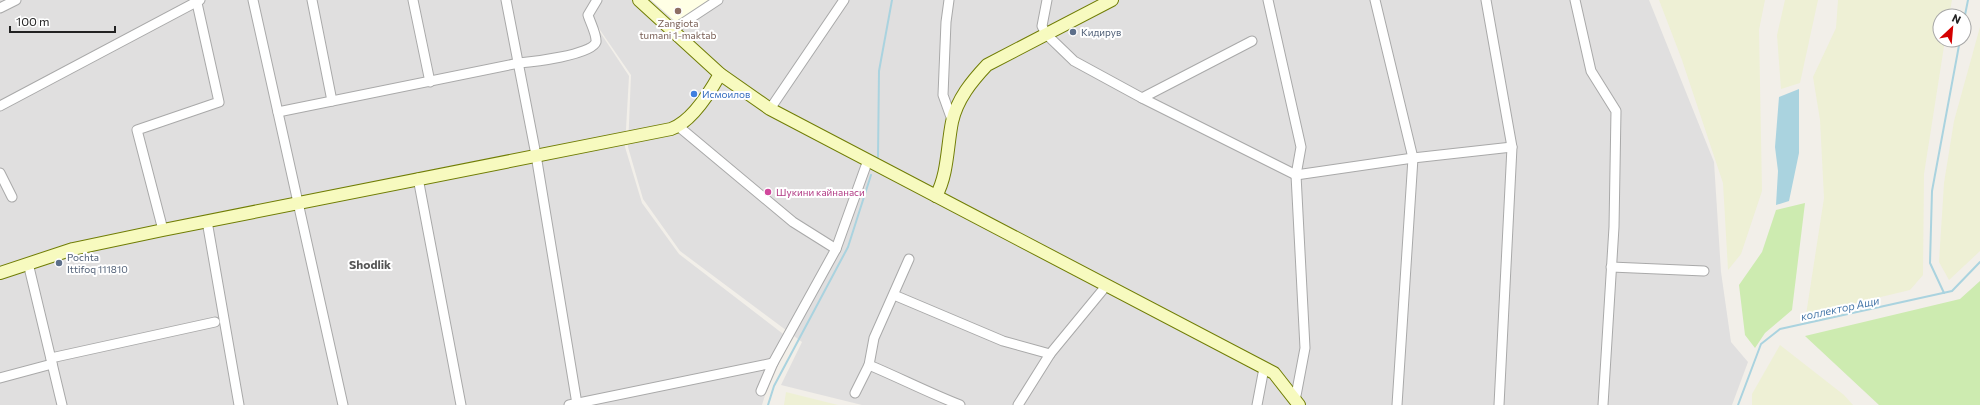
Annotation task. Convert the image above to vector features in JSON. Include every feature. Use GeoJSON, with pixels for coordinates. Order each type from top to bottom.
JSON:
{"type":"FeatureCollection","features":[{"type":"Feature","properties":{"kind":"main road"},"geometry":{"type":"LineString","coordinates":[[639,0],[671,31],[720,74],[770,109],[1264,368],[1274,374],[1297,403]]}},
{"type":"Feature","properties":{"kind":"main road"},"geometry":{"type":"LineString","coordinates":[[936,196],[942,184],[952,120],[967,88],[987,65],[1112,0]]}},
{"type":"Feature","properties":{"kind":"main road"},"geometry":{"type":"LineString","coordinates":[[0,273],[73,249],[298,202],[646,134],[678,126],[703,101],[712,89],[720,74]]}},
{"type":"Feature","properties":{"kind":"street"},"geometry":{"type":"LineString","coordinates":[[0,8],[16,0]]}},
{"type":"Feature","properties":{"kind":"street"},"geometry":{"type":"LineString","coordinates":[[253,0],[343,405]]}},
{"type":"Feature","properties":{"kind":"street"},"geometry":{"type":"LineString","coordinates":[[312,0],[332,101]]}},
{"type":"Feature","properties":{"kind":"street"},"geometry":{"type":"LineString","coordinates":[[413,0],[430,82]]}},
{"type":"Feature","properties":{"kind":"street"},"geometry":{"type":"LineString","coordinates":[[506,0],[536,155],[573,404],[773,363]]}},
{"type":"Feature","properties":{"kind":"street"},"geometry":{"type":"LineString","coordinates":[[278,112],[519,63],[551,59],[593,47],[596,39],[588,15],[597,0]]}},
{"type":"Feature","properties":{"kind":"street"},"geometry":{"type":"LineString","coordinates":[[671,31],[718,0]]}},
{"type":"Feature","properties":{"kind":"street"},"geometry":{"type":"LineString","coordinates":[[770,109],[844,0]]}},
{"type":"Feature","properties":{"kind":"street"},"geometry":{"type":"LineString","coordinates":[[949,0],[946,22],[943,95],[952,120]]}},
{"type":"Feature","properties":{"kind":"street"},"geometry":{"type":"LineString","coordinates":[[1047,0],[1042,26],[1046,34],[1074,61],[1142,98],[1296,175],[1413,158],[1512,147]]}},
{"type":"Feature","properties":{"kind":"street"},"geometry":{"type":"LineString","coordinates":[[1268,0],[1301,147],[1296,175],[1305,348],[1297,403]]}},
{"type":"Feature","properties":{"kind":"street"},"geometry":{"type":"LineString","coordinates":[[1375,0],[1413,158],[1396,405]]}},
{"type":"Feature","properties":{"kind":"street"},"geometry":{"type":"LineString","coordinates":[[1486,0],[1512,147],[1499,405]]}},
{"type":"Feature","properties":{"kind":"street"},"geometry":{"type":"LineString","coordinates":[[1575,0],[1591,72],[1616,111],[1611,267],[1603,405]]}},
{"type":"Feature","properties":{"kind":"street"},"geometry":{"type":"LineString","coordinates":[[0,106],[198,1],[219,102],[137,130],[163,230]]}},
{"type":"Feature","properties":{"kind":"street"},"geometry":{"type":"LineString","coordinates":[[1142,98],[1252,41]]}},
{"type":"Feature","properties":{"kind":"street"},"geometry":{"type":"LineString","coordinates":[[678,126],[793,222],[836,249]]}},
{"type":"Feature","properties":{"kind":"street"},"geometry":{"type":"LineString","coordinates":[[761,391],[773,363],[836,249],[868,160]]}},
{"type":"Feature","properties":{"kind":"street"},"geometry":{"type":"LineString","coordinates":[[0,173],[12,197]]}},
{"type":"Feature","properties":{"kind":"street"},"geometry":{"type":"LineString","coordinates":[[418,178],[461,405]]}},
{"type":"Feature","properties":{"kind":"street"},"geometry":{"type":"LineString","coordinates":[[207,221],[239,405]]}},
{"type":"Feature","properties":{"kind":"street"},"geometry":{"type":"LineString","coordinates":[[855,393],[869,364],[874,338],[909,259]]}},
{"type":"Feature","properties":{"kind":"street"},"geometry":{"type":"LineString","coordinates":[[28,263],[62,405]]}},
{"type":"Feature","properties":{"kind":"street"},"geometry":{"type":"LineString","coordinates":[[1611,267],[1704,271]]}},
{"type":"Feature","properties":{"kind":"street"},"geometry":{"type":"LineString","coordinates":[[1018,405],[1050,354],[1106,286]]}},
{"type":"Feature","properties":{"kind":"street"},"geometry":{"type":"LineString","coordinates":[[894,295],[1003,341],[1050,354]]}},
{"type":"Feature","properties":{"kind":"street"},"geometry":{"type":"LineString","coordinates":[[0,378],[52,361],[215,322]]}},
{"type":"Feature","properties":{"kind":"street"},"geometry":{"type":"LineString","coordinates":[[869,364],[923,390],[960,405]]}},
{"type":"Feature","properties":{"kind":"street"},"geometry":{"type":"LineString","coordinates":[[1257,405],[1264,368]]}},
{"type":"Feature","properties":{"kind":"shaded area"},"geometry":{"type":"Polygon","coordinates":[[[0,0],[596,0],[588,14],[629,76],[625,147],[642,203],[679,254],[791,340],[769,382],[762,405],[0,405],[0,0]]]}},
{"type":"Feature","properties":{"kind":"shaded area"},"geometry":{"type":"Polygon","coordinates":[[[598,0],[1649,0],[1714,162],[1721,272],[1731,342],[1748,362],[1732,405],[862,405],[781,385],[802,342],[680,251],[643,199],[628,147],[631,75],[589,14],[598,0]]]}},
{"type":"Feature","properties":{"kind":"shaded area","name":"Zangiota tumani 1-maktab"},"geometry":{"type":"Polygon","coordinates":[[[651,0],[710,0],[676,22],[651,0]]]}},
{"type":"Feature","properties":{"kind":"shaded area"},"geometry":{"type":"Polygon","coordinates":[[[1659,0],[1765,0],[1759,30],[1762,191],[1741,254],[1728,270],[1723,183],[1682,60],[1659,0]]]}},
{"type":"Feature","properties":{"kind":"shaded area"},"geometry":{"type":"Polygon","coordinates":[[[1785,0],[1818,0],[1800,83],[1781,89],[1777,35],[1785,0]]]}},
{"type":"Feature","properties":{"kind":"shaded area"},"geometry":{"type":"Polygon","coordinates":[[[1838,0],[1952,0],[1950,8],[1932,8],[1932,48],[1944,48],[1924,174],[1923,275],[1910,290],[1806,315],[1824,198],[1820,120],[1813,77],[1836,28],[1838,0]]]}},
{"type":"Feature","properties":{"kind":"shaded area"},"geometry":{"type":"Polygon","coordinates":[[[1980,27],[1980,251],[1949,280],[1939,262],[1944,183],[1954,121],[1980,27]]]}},
{"type":"Feature","properties":{"kind":"shaded area"},"geometry":{"type":"Polygon","coordinates":[[[1780,345],[1844,395],[1853,405],[1752,405],[1752,394],[1780,345]]]}},
{"type":"Feature","properties":{"kind":"shaded area"},"geometry":{"type":"Polygon","coordinates":[[[786,392],[838,405],[784,405],[786,392]]]}},
{"type":"Feature","properties":{"kind":"green space"},"geometry":{"type":"Polygon","coordinates":[[[1805,203],[1792,310],[1765,333],[1755,348],[1745,335],[1739,285],[1762,252],[1776,210],[1805,203]]]}},
{"type":"Feature","properties":{"kind":"green space"},"geometry":{"type":"Polygon","coordinates":[[[1980,281],[1980,405],[1879,405],[1805,336],[1960,299],[1980,281]]]}},
{"type":"Feature","properties":{"kind":"water"},"geometry":{"type":"Polygon","coordinates":[[[1799,89],[1799,153],[1789,201],[1776,205],[1778,171],[1775,147],[1779,97],[1799,89]]]}},
{"type":"Feature","properties":{"kind":"waterway"},"geometry":{"type":"LineString","coordinates":[[878,157],[879,71],[892,0]]}},
{"type":"Feature","properties":{"kind":"waterway"},"geometry":{"type":"LineString","coordinates":[[1966,8],[1968,0]]}},
{"type":"Feature","properties":{"kind":"waterway"},"geometry":{"type":"LineString","coordinates":[[1944,293],[1930,263],[1932,191],[1959,48]]}},
{"type":"Feature","properties":{"kind":"waterway"},"geometry":{"type":"LineString","coordinates":[[768,405],[774,386],[848,247],[871,175]]}},
{"type":"Feature","properties":{"kind":"waterway","name":"коллектор Ащи"},"geometry":{"type":"LineString","coordinates":[[1738,405],[1761,344],[1780,329],[1952,291],[1980,262]]}},
{"type":"Feature","properties":{"kind":"place","name":"Zangiota tumani 1-maktab"},"geometry":{"type":"Point","coordinates":[678,11]}},
{"type":"Feature","properties":{"kind":"place","name":"Кидирув"},"geometry":{"type":"Point","coordinates":[1073,32]}},
{"type":"Feature","properties":{"kind":"place","name":"Исмоилов"},"geometry":{"type":"Point","coordinates":[694,94]}},
{"type":"Feature","properties":{"kind":"place","name":"Шукини кайнанаси"},"geometry":{"type":"Point","coordinates":[768,192]}},
{"type":"Feature","properties":{"kind":"place","name":"Pochta Ittifoq 111810"},"geometry":{"type":"Point","coordinates":[59,263]}},
{"type":"Feature","properties":{"kind":"district","name":"Shodlik"},"geometry":{"type":"Point","coordinates":[370,264]}}]}
